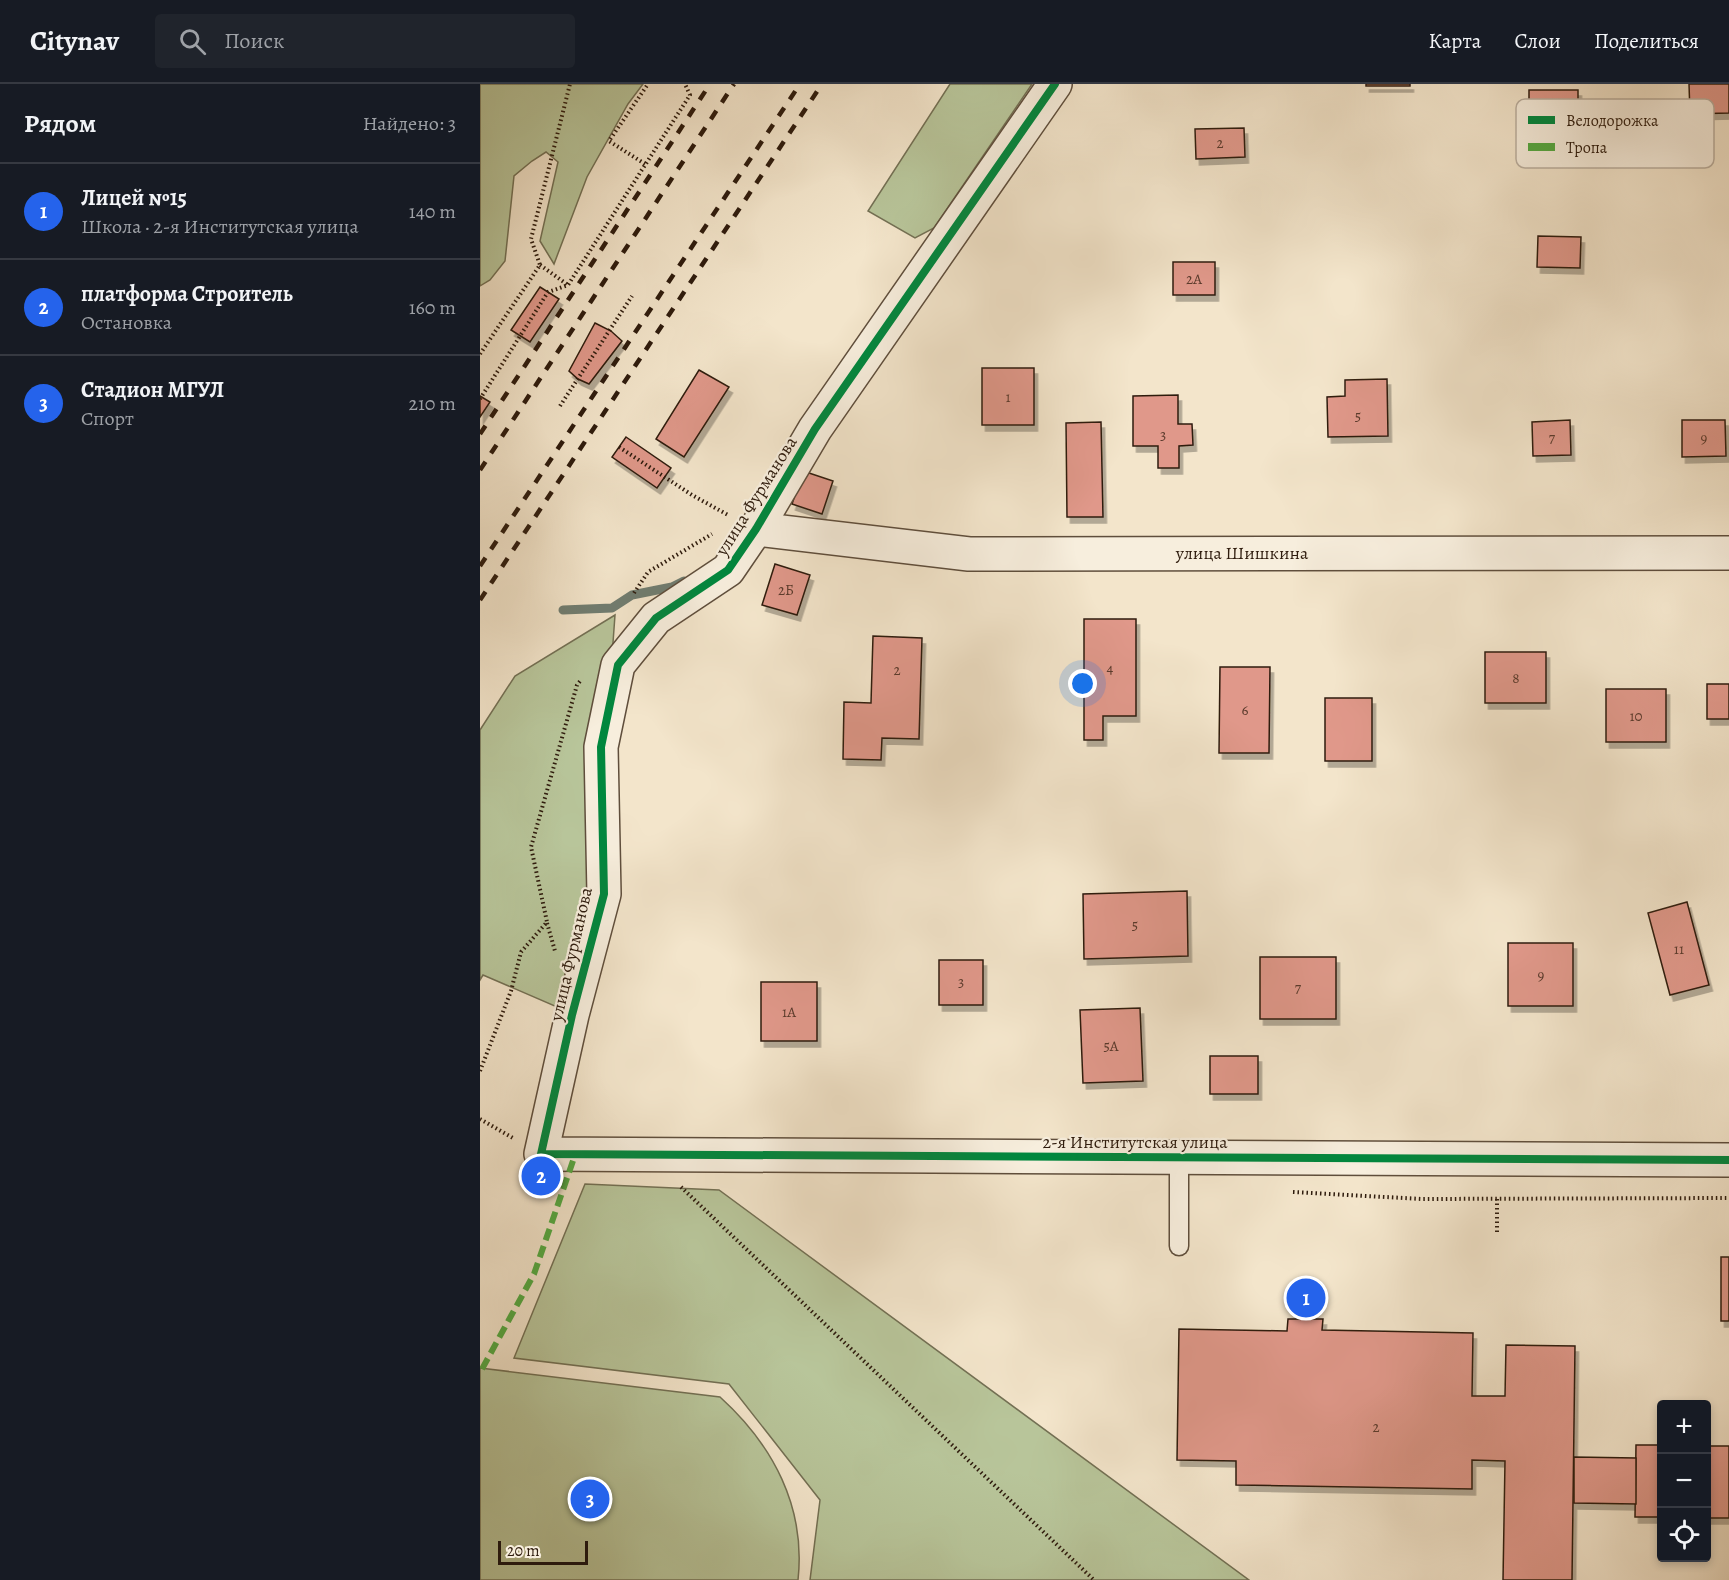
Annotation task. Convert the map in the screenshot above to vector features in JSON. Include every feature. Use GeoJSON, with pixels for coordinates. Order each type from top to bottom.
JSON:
{"type":"FeatureCollection","features":[{"type":"Feature","properties":{"kind":"street","name":"улица Фурманова"},"geometry":{"type":"LineString","coordinates":[[541,1154],[572,1015],[604,894],[601,747],[618,665],[656,618],[728,570],[756,529],[815,429],[1055,84]]}},
{"type":"Feature","properties":{"kind":"street","name":"улица Шишкина"},"geometry":{"type":"LineString","coordinates":[[756,529],[969,554],[1729,553]]}},
{"type":"Feature","properties":{"kind":"street","name":"2-я Институтская улица"},"geometry":{"type":"LineString","coordinates":[[541,1154],[1729,1160]]}},
{"type":"Feature","properties":{"kind":"lane"},"geometry":{"type":"LineString","coordinates":[[1179,1157],[1179,1246]]}},
{"type":"Feature","properties":{"kind":"path"},"geometry":{"type":"LineString","coordinates":[[568,285],[540,265],[531,239],[570,84]]}},
{"type":"Feature","properties":{"kind":"path"},"geometry":{"type":"LineString","coordinates":[[645,164],[609,141],[648,84]]}},
{"type":"Feature","properties":{"kind":"path"},"geometry":{"type":"LineString","coordinates":[[480,399],[548,292],[568,285],[690,95],[685,84]]}},
{"type":"Feature","properties":{"kind":"path"},"geometry":{"type":"LineString","coordinates":[[480,354],[540,265]]}},
{"type":"Feature","properties":{"kind":"path"},"geometry":{"type":"LineString","coordinates":[[560,406],[632,296]]}},
{"type":"Feature","properties":{"kind":"path"},"geometry":{"type":"LineString","coordinates":[[619,447],[692,495],[756,529]]}},
{"type":"Feature","properties":{"kind":"path"},"geometry":{"type":"LineString","coordinates":[[680,1186],[1094,1580]]}},
{"type":"Feature","properties":{"kind":"path"},"geometry":{"type":"LineString","coordinates":[[1497,1199],[1497,1233]]}},
{"type":"Feature","properties":{"kind":"green space"},"geometry":{"type":"Polygon","coordinates":[[[480,84],[643,84],[628,104],[587,177],[554,264],[540,241],[558,162],[546,152],[514,176],[505,261],[490,280],[480,286],[480,84]]]}},
{"type":"Feature","properties":{"kind":"green space"},"geometry":{"type":"Polygon","coordinates":[[[950,84],[1032,84],[934,228],[915,238],[868,211],[950,84]]]}},
{"type":"Feature","properties":{"kind":"green space"},"geometry":{"type":"Polygon","coordinates":[[[615,615],[595,891],[564,1010],[483,975],[480,980],[480,730],[515,676],[615,615]]]}},
{"type":"Feature","properties":{"kind":"green space"},"geometry":{"type":"Polygon","coordinates":[[[585,1184],[719,1190],[1249,1580],[810,1580],[820,1500],[729,1384],[514,1358],[585,1184]]]}},
{"type":"Feature","properties":{"kind":"green space"},"geometry":{"type":"Polygon","coordinates":[[[480,1368],[720,1397],[756,1436],[782,1479],[797,1527],[798,1580],[480,1580],[480,1368]]]}},
{"type":"Feature","properties":{"kind":"building"},"geometry":{"type":"Polygon","coordinates":[[[1366,84],[1410,84],[1410,86],[1366,86],[1366,84]]]}},
{"type":"Feature","properties":{"kind":"building"},"geometry":{"type":"Polygon","coordinates":[[[1689,84],[1729,84],[1729,113],[1714,113],[1714,99],[1690,99],[1689,84]]]}},
{"type":"Feature","properties":{"kind":"building"},"geometry":{"type":"Polygon","coordinates":[[[1529,90],[1578,90],[1578,99],[1529,99],[1529,90]]]}},
{"type":"Feature","properties":{"kind":"building"},"geometry":{"type":"Polygon","coordinates":[[[1244,128],[1245,157],[1196,159],[1195,129],[1244,128]]]}},
{"type":"Feature","properties":{"kind":"building"},"geometry":{"type":"Polygon","coordinates":[[[1538,236],[1581,237],[1580,268],[1537,267],[1538,236]]]}},
{"type":"Feature","properties":{"kind":"building"},"geometry":{"type":"Polygon","coordinates":[[[1173,262],[1215,262],[1215,295],[1173,295],[1173,262]]]}},
{"type":"Feature","properties":{"kind":"building"},"geometry":{"type":"Polygon","coordinates":[[[540,287],[559,299],[530,342],[511,330],[540,287]]]}},
{"type":"Feature","properties":{"kind":"building"},"geometry":{"type":"Polygon","coordinates":[[[595,323],[611,331],[622,341],[589,384],[578,379],[569,371],[595,323]]]}},
{"type":"Feature","properties":{"kind":"building"},"geometry":{"type":"Polygon","coordinates":[[[982,368],[1034,368],[1034,425],[982,425],[982,368]]]}},
{"type":"Feature","properties":{"kind":"building"},"geometry":{"type":"Polygon","coordinates":[[[699,370],[729,387],[684,457],[656,439],[699,370]]]}},
{"type":"Feature","properties":{"kind":"building"},"geometry":{"type":"Polygon","coordinates":[[[1387,379],[1388,436],[1328,437],[1327,397],[1345,396],[1345,380],[1387,379]]]}},
{"type":"Feature","properties":{"kind":"building"},"geometry":{"type":"Polygon","coordinates":[[[1178,395],[1178,424],[1192,424],[1193,445],[1179,446],[1179,468],[1158,468],[1158,446],[1133,446],[1133,396],[1178,395]]]}},
{"type":"Feature","properties":{"kind":"building"},"geometry":{"type":"Polygon","coordinates":[[[480,396],[490,402],[480,417],[480,396]]]}},
{"type":"Feature","properties":{"kind":"building"},"geometry":{"type":"Polygon","coordinates":[[[1570,420],[1571,455],[1533,456],[1532,422],[1570,420]]]}},
{"type":"Feature","properties":{"kind":"building"},"geometry":{"type":"Polygon","coordinates":[[[1682,420],[1725,420],[1726,456],[1682,457],[1682,420]]]}},
{"type":"Feature","properties":{"kind":"building"},"geometry":{"type":"Polygon","coordinates":[[[1101,422],[1103,517],[1067,517],[1066,423],[1101,422]]]}},
{"type":"Feature","properties":{"kind":"building"},"geometry":{"type":"Polygon","coordinates":[[[626,437],[671,468],[657,488],[612,457],[626,437]]]}},
{"type":"Feature","properties":{"kind":"building"},"geometry":{"type":"Polygon","coordinates":[[[803,471],[833,481],[822,514],[792,504],[803,471]]]}},
{"type":"Feature","properties":{"kind":"building"},"geometry":{"type":"Polygon","coordinates":[[[775,564],[810,575],[797,615],[762,605],[775,564]]]}},
{"type":"Feature","properties":{"kind":"building"},"geometry":{"type":"Polygon","coordinates":[[[1084,619],[1136,619],[1136,716],[1103,716],[1103,740],[1084,740],[1084,619]]]}},
{"type":"Feature","properties":{"kind":"building"},"geometry":{"type":"Polygon","coordinates":[[[873,636],[922,638],[919,739],[882,738],[881,760],[843,759],[844,702],[871,703],[873,636]]]}},
{"type":"Feature","properties":{"kind":"building"},"geometry":{"type":"Polygon","coordinates":[[[1485,652],[1546,652],[1546,703],[1485,703],[1485,652]]]}},
{"type":"Feature","properties":{"kind":"building"},"geometry":{"type":"Polygon","coordinates":[[[1220,667],[1270,667],[1269,753],[1219,753],[1220,667]]]}},
{"type":"Feature","properties":{"kind":"building"},"geometry":{"type":"Polygon","coordinates":[[[1707,684],[1729,684],[1729,719],[1707,719],[1707,684]]]}},
{"type":"Feature","properties":{"kind":"building"},"geometry":{"type":"Polygon","coordinates":[[[1606,689],[1666,689],[1666,742],[1606,742],[1606,689]]]}},
{"type":"Feature","properties":{"kind":"building"},"geometry":{"type":"Polygon","coordinates":[[[1325,698],[1372,698],[1372,761],[1325,761],[1325,698]]]}},
{"type":"Feature","properties":{"kind":"building"},"geometry":{"type":"Polygon","coordinates":[[[1187,891],[1188,956],[1084,959],[1083,894],[1187,891]]]}},
{"type":"Feature","properties":{"kind":"building"},"geometry":{"type":"Polygon","coordinates":[[[1687,902],[1709,985],[1670,995],[1648,913],[1687,902]]]}},
{"type":"Feature","properties":{"kind":"building"},"geometry":{"type":"Polygon","coordinates":[[[1508,943],[1573,943],[1573,1006],[1508,1006],[1508,943]]]}},
{"type":"Feature","properties":{"kind":"building"},"geometry":{"type":"Polygon","coordinates":[[[1260,957],[1336,957],[1336,1019],[1260,1019],[1260,957]]]}},
{"type":"Feature","properties":{"kind":"building"},"geometry":{"type":"Polygon","coordinates":[[[939,960],[983,960],[983,1005],[939,1005],[939,960]]]}},
{"type":"Feature","properties":{"kind":"building"},"geometry":{"type":"Polygon","coordinates":[[[761,982],[817,982],[817,1041],[761,1041],[761,982]]]}},
{"type":"Feature","properties":{"kind":"building"},"geometry":{"type":"Polygon","coordinates":[[[1140,1008],[1143,1081],[1083,1083],[1080,1010],[1140,1008]]]}},
{"type":"Feature","properties":{"kind":"building"},"geometry":{"type":"Polygon","coordinates":[[[1210,1056],[1258,1056],[1258,1094],[1210,1094],[1210,1056]]]}},
{"type":"Feature","properties":{"kind":"building"},"geometry":{"type":"Polygon","coordinates":[[[1721,1257],[1729,1257],[1729,1321],[1721,1321],[1721,1257]]]}},
{"type":"Feature","properties":{"kind":"building"},"geometry":{"type":"Polygon","coordinates":[[[1288,1319],[1323,1319],[1322,1330],[1473,1333],[1472,1396],[1505,1396],[1506,1345],[1575,1346],[1572,1580],[1503,1580],[1505,1461],[1472,1460],[1472,1489],[1236,1485],[1236,1461],[1177,1460],[1179,1329],[1287,1331],[1288,1319]]]}},
{"type":"Feature","properties":{"kind":"building"},"geometry":{"type":"Polygon","coordinates":[[[1636,1445],[1657,1445],[1657,1517],[1635,1517],[1636,1445]]]}},
{"type":"Feature","properties":{"kind":"building"},"geometry":{"type":"Polygon","coordinates":[[[1711,1446],[1729,1446],[1729,1518],[1711,1518],[1711,1446]]]}},
{"type":"Feature","properties":{"kind":"building"},"geometry":{"type":"Polygon","coordinates":[[[1574,1457],[1636,1458],[1636,1504],[1574,1503],[1574,1457]]]}},
{"type":"Feature","properties":{"kind":"waterway"},"geometry":{"type":"LineString","coordinates":[[563,610],[612,608],[632,595],[672,587],[684,581]]}},
{"type":"Feature","properties":{"kind":"railway"},"geometry":{"type":"LineString","coordinates":[[480,434],[710,84]]}},
{"type":"Feature","properties":{"kind":"railway"},"geometry":{"type":"LineString","coordinates":[[480,470],[734,84]]}},
{"type":"Feature","properties":{"kind":"railway"},"geometry":{"type":"LineString","coordinates":[[480,566],[800,84]]}},
{"type":"Feature","properties":{"kind":"railway"},"geometry":{"type":"LineString","coordinates":[[480,600],[822,84]]}},
{"type":"Feature","properties":{"kind":"marked path"},"geometry":{"type":"LineString","coordinates":[[482,1369],[534,1274],[575,1155]]}},
{"type":"Feature","properties":{"kind":"cycle path"},"geometry":{"type":"LineString","coordinates":[[1055,84],[815,429],[756,529],[728,570],[656,618],[618,665],[601,747],[604,894],[572,1015],[541,1154],[1729,1160]]}},
{"type":"Feature","properties":{"kind":"place","name":"платформа Строитель"},"geometry":{"type":"Point","coordinates":[541,1176]}},
{"type":"Feature","properties":{"kind":"place","name":"Лицей №15"},"geometry":{"type":"Point","coordinates":[1306,1298]}},
{"type":"Feature","properties":{"kind":"place","name":"Стадион МГУЛ"},"geometry":{"type":"Point","coordinates":[590,1499]}}]}
